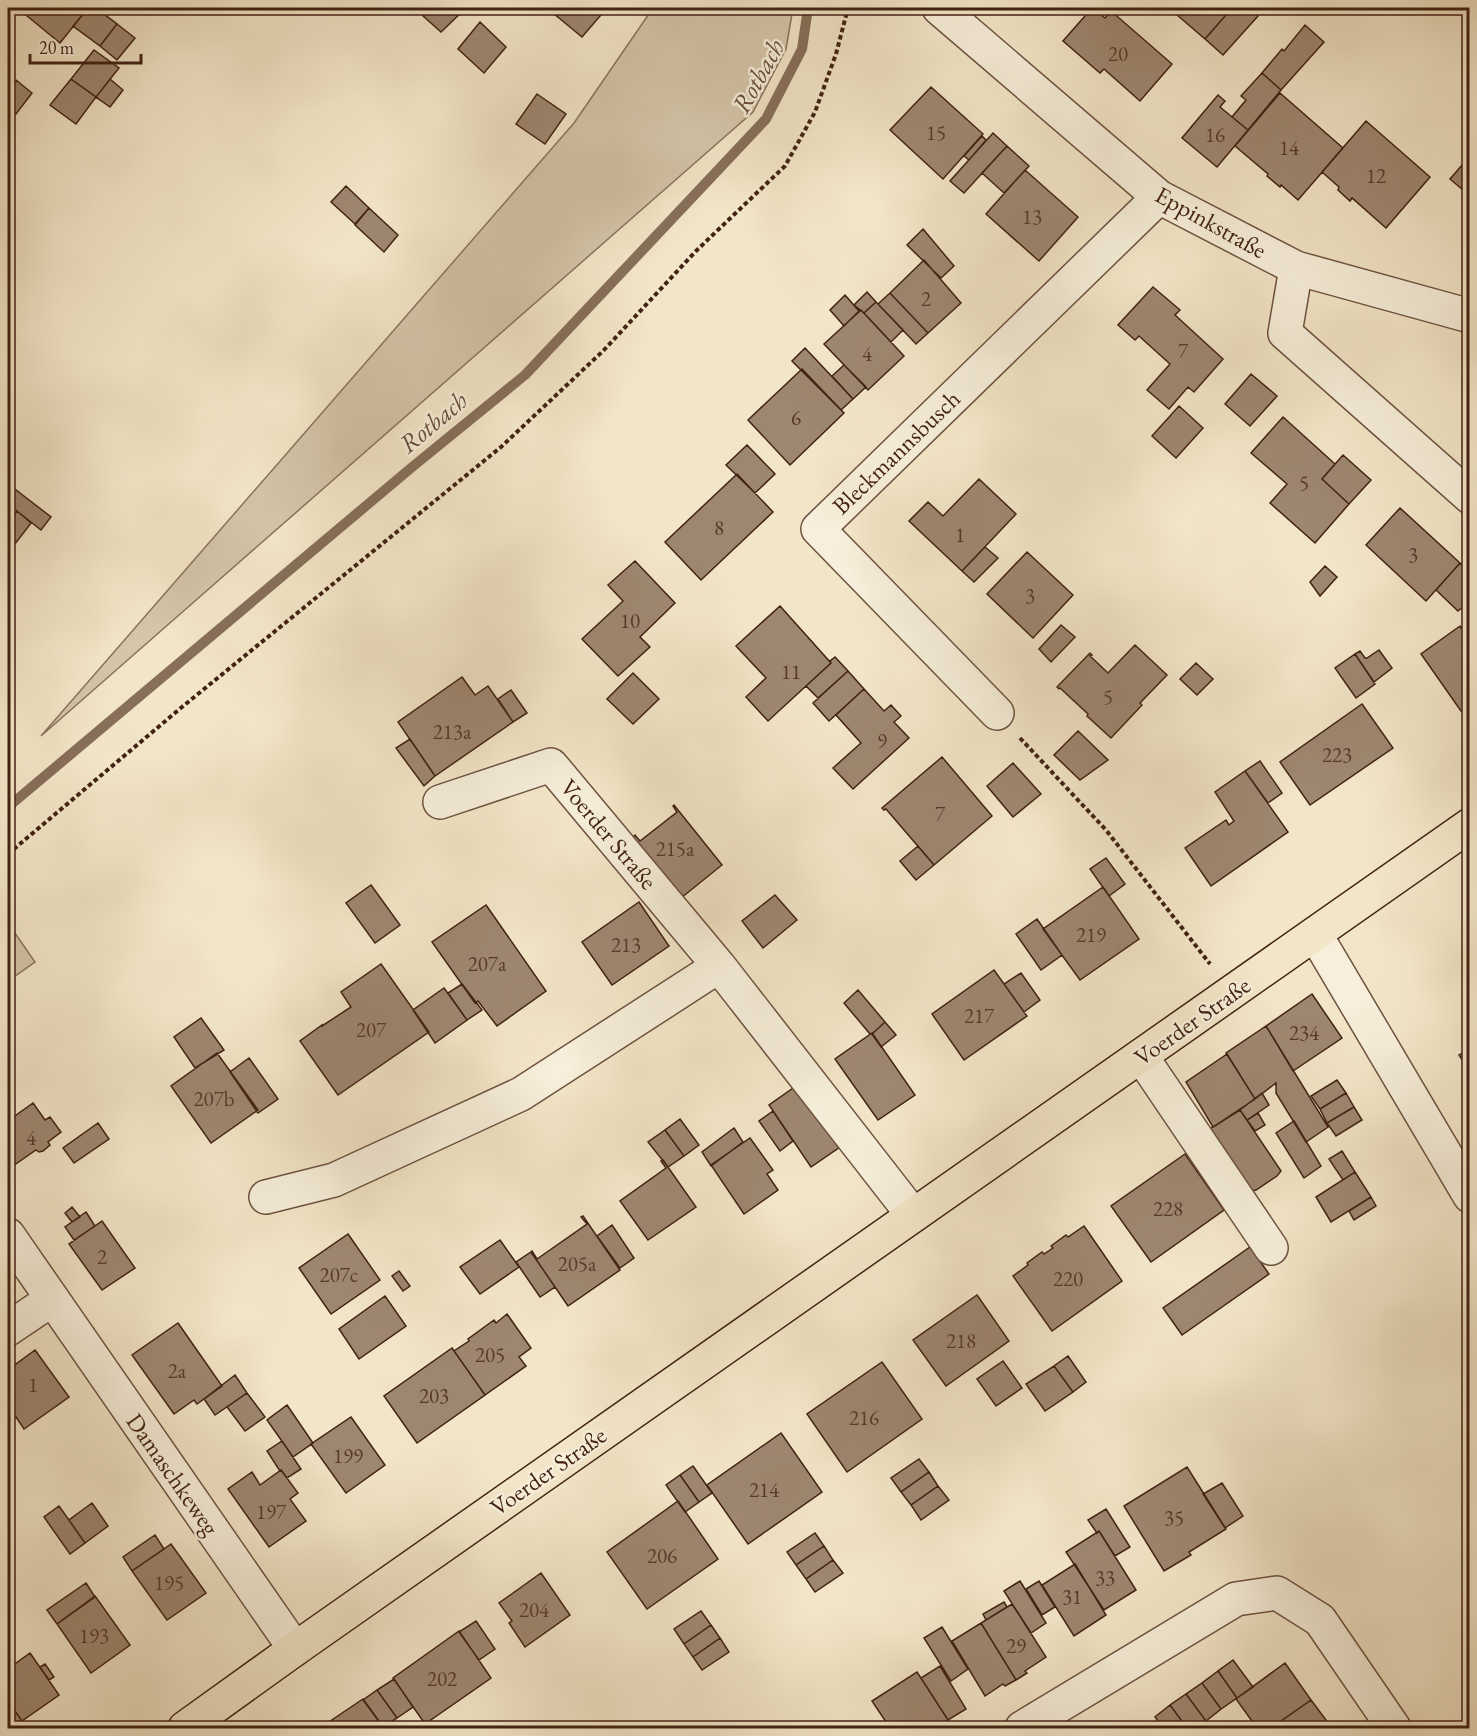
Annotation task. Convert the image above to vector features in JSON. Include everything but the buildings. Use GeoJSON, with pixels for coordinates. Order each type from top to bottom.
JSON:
{"type":"FeatureCollection","features":[{"type":"Feature","properties":{"kind":"main road","name":"Voerder Straße"},"geometry":{"type":"LineString","coordinates":[[184,1728],[1470,825]]}},
{"type":"Feature","properties":{"kind":"street","name":"Eppinkstraße"},"geometry":{"type":"LineString","coordinates":[[939,8],[1159,197],[1296,268],[1470,316]]}},
{"type":"Feature","properties":{"kind":"street","name":"Bleckmannsbusch"},"geometry":{"type":"LineString","coordinates":[[997,713],[818,529],[1159,197]]}},
{"type":"Feature","properties":{"kind":"street"},"geometry":{"type":"LineString","coordinates":[[1296,268],[1285,333],[1470,497]]}},
{"type":"Feature","properties":{"kind":"street","name":"Voerder Straße"},"geometry":{"type":"LineString","coordinates":[[440,802],[551,765],[719,966],[913,1215]]}},
{"type":"Feature","properties":{"kind":"street"},"geometry":{"type":"LineString","coordinates":[[1315,934],[1470,1196]]}},
{"type":"Feature","properties":{"kind":"street"},"geometry":{"type":"LineString","coordinates":[[266,1197],[334,1180],[521,1094],[719,966]]}},
{"type":"Feature","properties":{"kind":"street"},"geometry":{"type":"LineString","coordinates":[[1141,1056],[1271,1248]]}},
{"type":"Feature","properties":{"kind":"street","name":"Damaschkeweg"},"geometry":{"type":"LineString","coordinates":[[10,1246],[51,1299],[295,1648]]}},
{"type":"Feature","properties":{"kind":"street"},"geometry":{"type":"LineString","coordinates":[[8,1329],[51,1299]]}},
{"type":"Feature","properties":{"kind":"street"},"geometry":{"type":"LineString","coordinates":[[1022,1728],[1236,1599],[1278,1593],[1320,1620],[1394,1728]]}},
{"type":"Feature","properties":{"kind":"path"},"geometry":{"type":"LineString","coordinates":[[8,854],[182,707],[501,447],[603,351],[697,250],[785,166],[814,112],[836,54],[848,8]]}},
{"type":"Feature","properties":{"kind":"path"},"geometry":{"type":"LineString","coordinates":[[997,713],[1106,830],[1232,993]]}},
{"type":"Feature","properties":{"kind":"shaded area"},"geometry":{"type":"Polygon","coordinates":[[[653,8],[793,8],[786,49],[753,112],[41,736],[574,123],[653,8]]]}},
{"type":"Feature","properties":{"kind":"shaded area"},"geometry":{"type":"Polygon","coordinates":[[[8,923],[35,962],[8,981],[8,923]]]}},
{"type":"Feature","properties":{"kind":"waterway","name":"Rotbach"},"geometry":{"type":"LineString","coordinates":[[8,807],[525,375],[766,119],[802,49],[808,8]]}}]}
